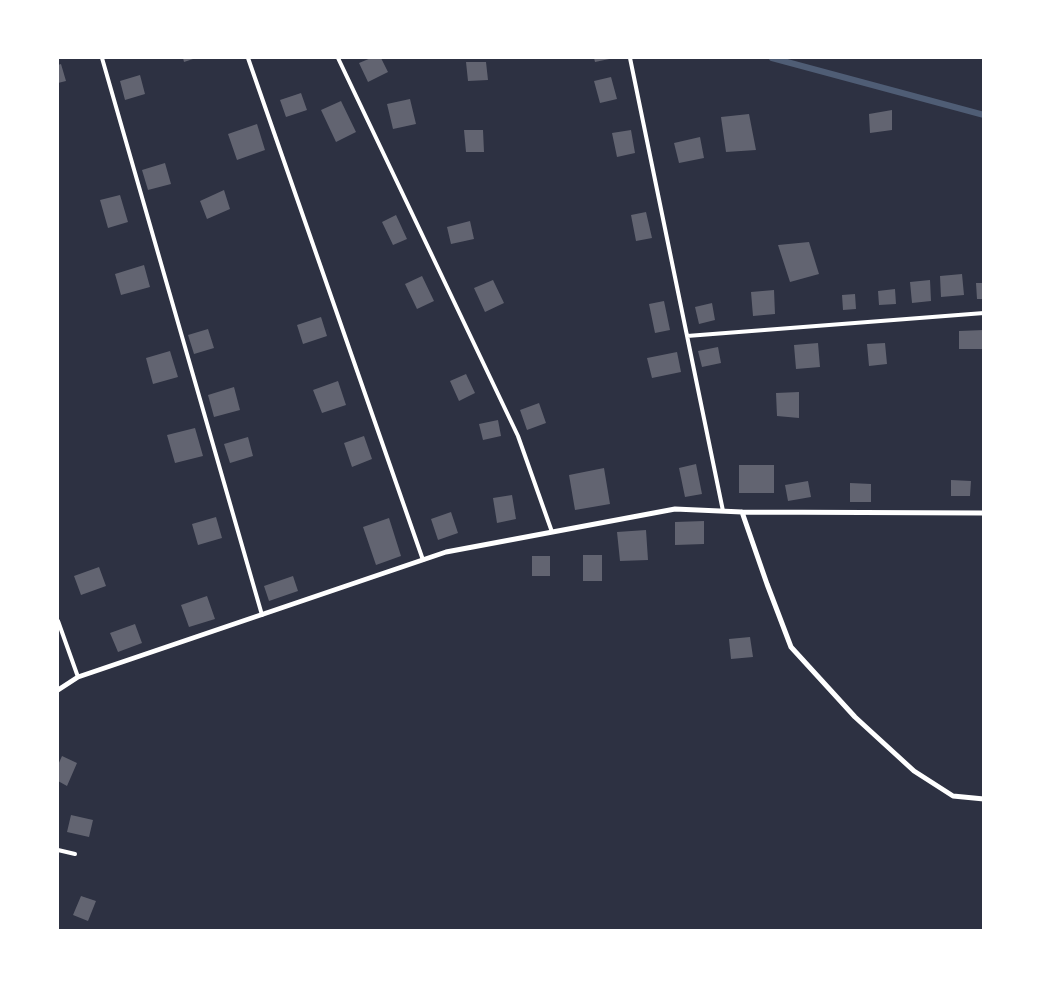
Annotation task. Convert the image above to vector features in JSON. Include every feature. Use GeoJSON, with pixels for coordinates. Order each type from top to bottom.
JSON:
{"type":"FeatureCollection","features":[{"type":"Feature","properties":{"kind":"street"},"geometry":{"type":"LineString","coordinates":[[58,690],[78,677],[446,552],[675,509],[742,512],[984,513]]}},
{"type":"Feature","properties":{"kind":"street"},"geometry":{"type":"LineString","coordinates":[[742,512],[791,647],[855,717],[914,771],[953,796],[984,799]]}},
{"type":"Feature","properties":{"kind":"lane"},"geometry":{"type":"LineString","coordinates":[[102,58],[262,615]]}},
{"type":"Feature","properties":{"kind":"lane"},"geometry":{"type":"LineString","coordinates":[[248,58],[423,560]]}},
{"type":"Feature","properties":{"kind":"lane"},"geometry":{"type":"LineString","coordinates":[[338,58],[518,436],[552,532]]}},
{"type":"Feature","properties":{"kind":"lane"},"geometry":{"type":"LineString","coordinates":[[630,58],[723,511]]}},
{"type":"Feature","properties":{"kind":"lane"},"geometry":{"type":"LineString","coordinates":[[687,336],[984,313]]}},
{"type":"Feature","properties":{"kind":"lane"},"geometry":{"type":"LineString","coordinates":[[58,621],[78,677]]}},
{"type":"Feature","properties":{"kind":"lane"},"geometry":{"type":"LineString","coordinates":[[58,850],[75,854]]}},
{"type":"Feature","properties":{"kind":"building"},"geometry":{"type":"Polygon","coordinates":[[[183,58],[196,58],[184,62],[183,58]]]}},
{"type":"Feature","properties":{"kind":"building"},"geometry":{"type":"Polygon","coordinates":[[[371,58],[381,58],[388,72],[368,82],[359,63],[371,58]]]}},
{"type":"Feature","properties":{"kind":"building"},"geometry":{"type":"Polygon","coordinates":[[[594,58],[614,58],[595,62],[594,58]]]}},
{"type":"Feature","properties":{"kind":"building"},"geometry":{"type":"Polygon","coordinates":[[[466,62],[486,62],[488,80],[468,81],[466,62]]]}},
{"type":"Feature","properties":{"kind":"building"},"geometry":{"type":"Polygon","coordinates":[[[61,64],[66,81],[58,83],[58,65],[61,64]]]}},
{"type":"Feature","properties":{"kind":"building"},"geometry":{"type":"Polygon","coordinates":[[[140,75],[145,94],[125,100],[120,81],[140,75]]]}},
{"type":"Feature","properties":{"kind":"building"},"geometry":{"type":"Polygon","coordinates":[[[611,77],[617,99],[600,103],[594,81],[611,77]]]}},
{"type":"Feature","properties":{"kind":"building"},"geometry":{"type":"Polygon","coordinates":[[[301,93],[307,110],[286,117],[280,100],[301,93]]]}},
{"type":"Feature","properties":{"kind":"building"},"geometry":{"type":"Polygon","coordinates":[[[410,99],[416,124],[393,129],[387,104],[410,99]]]}},
{"type":"Feature","properties":{"kind":"building"},"geometry":{"type":"Polygon","coordinates":[[[341,101],[356,132],[336,142],[321,110],[341,101]]]}},
{"type":"Feature","properties":{"kind":"building"},"geometry":{"type":"Polygon","coordinates":[[[892,110],[892,130],[870,133],[869,114],[892,110]]]}},
{"type":"Feature","properties":{"kind":"building"},"geometry":{"type":"Polygon","coordinates":[[[749,114],[756,150],[726,152],[721,117],[749,114]]]}},
{"type":"Feature","properties":{"kind":"building"},"geometry":{"type":"Polygon","coordinates":[[[257,124],[265,150],[237,160],[228,134],[257,124]]]}},
{"type":"Feature","properties":{"kind":"building"},"geometry":{"type":"Polygon","coordinates":[[[464,130],[483,130],[484,152],[466,152],[464,130]]]}},
{"type":"Feature","properties":{"kind":"building"},"geometry":{"type":"Polygon","coordinates":[[[631,130],[635,153],[617,157],[612,133],[631,130]]]}},
{"type":"Feature","properties":{"kind":"building"},"geometry":{"type":"Polygon","coordinates":[[[700,137],[704,158],[679,163],[674,143],[700,137]]]}},
{"type":"Feature","properties":{"kind":"building"},"geometry":{"type":"Polygon","coordinates":[[[165,163],[171,184],[148,190],[142,170],[165,163]]]}},
{"type":"Feature","properties":{"kind":"building"},"geometry":{"type":"Polygon","coordinates":[[[224,190],[230,209],[207,219],[200,201],[224,190]]]}},
{"type":"Feature","properties":{"kind":"building"},"geometry":{"type":"Polygon","coordinates":[[[120,195],[128,222],[108,228],[100,200],[120,195]]]}},
{"type":"Feature","properties":{"kind":"building"},"geometry":{"type":"Polygon","coordinates":[[[646,212],[652,238],[636,241],[631,215],[646,212]]]}},
{"type":"Feature","properties":{"kind":"building"},"geometry":{"type":"Polygon","coordinates":[[[396,215],[407,239],[393,245],[382,222],[396,215]]]}},
{"type":"Feature","properties":{"kind":"building"},"geometry":{"type":"Polygon","coordinates":[[[470,221],[474,239],[451,244],[447,227],[470,221]]]}},
{"type":"Feature","properties":{"kind":"building"},"geometry":{"type":"Polygon","coordinates":[[[809,242],[819,274],[790,282],[778,245],[809,242]]]}},
{"type":"Feature","properties":{"kind":"building"},"geometry":{"type":"Polygon","coordinates":[[[144,265],[150,287],[121,295],[115,274],[144,265]]]}},
{"type":"Feature","properties":{"kind":"building"},"geometry":{"type":"Polygon","coordinates":[[[962,274],[964,295],[941,297],[940,276],[962,274]]]}},
{"type":"Feature","properties":{"kind":"building"},"geometry":{"type":"Polygon","coordinates":[[[422,276],[434,301],[417,309],[405,284],[422,276]]]}},
{"type":"Feature","properties":{"kind":"building"},"geometry":{"type":"Polygon","coordinates":[[[493,280],[504,303],[485,312],[474,288],[493,280]]]}},
{"type":"Feature","properties":{"kind":"building"},"geometry":{"type":"Polygon","coordinates":[[[930,280],[931,301],[912,303],[910,282],[930,280]]]}},
{"type":"Feature","properties":{"kind":"building"},"geometry":{"type":"Polygon","coordinates":[[[976,283],[984,283],[984,299],[977,299],[976,283]]]}},
{"type":"Feature","properties":{"kind":"building"},"geometry":{"type":"Polygon","coordinates":[[[895,289],[896,304],[879,305],[878,291],[895,289]]]}},
{"type":"Feature","properties":{"kind":"building"},"geometry":{"type":"Polygon","coordinates":[[[774,290],[775,314],[753,316],[751,292],[774,290]]]}},
{"type":"Feature","properties":{"kind":"building"},"geometry":{"type":"Polygon","coordinates":[[[855,294],[856,309],[843,310],[842,295],[855,294]]]}},
{"type":"Feature","properties":{"kind":"building"},"geometry":{"type":"Polygon","coordinates":[[[664,301],[670,330],[655,333],[649,304],[664,301]]]}},
{"type":"Feature","properties":{"kind":"building"},"geometry":{"type":"Polygon","coordinates":[[[712,303],[715,320],[699,324],[695,307],[712,303]]]}},
{"type":"Feature","properties":{"kind":"building"},"geometry":{"type":"Polygon","coordinates":[[[321,317],[327,336],[303,344],[297,325],[321,317]]]}},
{"type":"Feature","properties":{"kind":"building"},"geometry":{"type":"Polygon","coordinates":[[[208,329],[214,348],[194,354],[188,335],[208,329]]]}},
{"type":"Feature","properties":{"kind":"building"},"geometry":{"type":"Polygon","coordinates":[[[984,330],[984,349],[959,349],[959,331],[984,330]]]}},
{"type":"Feature","properties":{"kind":"building"},"geometry":{"type":"Polygon","coordinates":[[[818,343],[820,367],[796,369],[794,345],[818,343]]]}},
{"type":"Feature","properties":{"kind":"building"},"geometry":{"type":"Polygon","coordinates":[[[885,343],[887,364],[869,366],[867,344],[885,343]]]}},
{"type":"Feature","properties":{"kind":"building"},"geometry":{"type":"Polygon","coordinates":[[[718,347],[721,363],[702,367],[698,351],[718,347]]]}},
{"type":"Feature","properties":{"kind":"building"},"geometry":{"type":"Polygon","coordinates":[[[170,351],[178,377],[153,384],[146,358],[170,351]]]}},
{"type":"Feature","properties":{"kind":"building"},"geometry":{"type":"Polygon","coordinates":[[[677,352],[681,372],[652,378],[647,358],[677,352]]]}},
{"type":"Feature","properties":{"kind":"building"},"geometry":{"type":"Polygon","coordinates":[[[466,374],[475,393],[459,401],[450,381],[466,374]]]}},
{"type":"Feature","properties":{"kind":"building"},"geometry":{"type":"Polygon","coordinates":[[[338,381],[346,405],[322,413],[313,390],[338,381]]]}},
{"type":"Feature","properties":{"kind":"building"},"geometry":{"type":"Polygon","coordinates":[[[234,387],[240,410],[214,417],[208,395],[234,387]]]}},
{"type":"Feature","properties":{"kind":"building"},"geometry":{"type":"Polygon","coordinates":[[[799,392],[799,418],[777,416],[776,393],[799,392]]]}},
{"type":"Feature","properties":{"kind":"building"},"geometry":{"type":"Polygon","coordinates":[[[539,403],[546,423],[527,430],[520,410],[539,403]]]}},
{"type":"Feature","properties":{"kind":"building"},"geometry":{"type":"Polygon","coordinates":[[[498,420],[501,436],[483,440],[479,424],[498,420]]]}},
{"type":"Feature","properties":{"kind":"building"},"geometry":{"type":"Polygon","coordinates":[[[195,428],[203,456],[175,463],[167,435],[195,428]]]}},
{"type":"Feature","properties":{"kind":"building"},"geometry":{"type":"Polygon","coordinates":[[[364,436],[372,459],[352,467],[344,443],[364,436]]]}},
{"type":"Feature","properties":{"kind":"building"},"geometry":{"type":"Polygon","coordinates":[[[248,437],[253,456],[230,463],[224,444],[248,437]]]}},
{"type":"Feature","properties":{"kind":"building"},"geometry":{"type":"Polygon","coordinates":[[[696,464],[702,494],[685,497],[679,468],[696,464]]]}},
{"type":"Feature","properties":{"kind":"building"},"geometry":{"type":"Polygon","coordinates":[[[739,465],[774,465],[774,493],[739,493],[739,465]]]}},
{"type":"Feature","properties":{"kind":"building"},"geometry":{"type":"Polygon","coordinates":[[[604,468],[610,504],[575,510],[569,475],[604,468]]]}},
{"type":"Feature","properties":{"kind":"building"},"geometry":{"type":"Polygon","coordinates":[[[951,480],[971,481],[970,496],[951,496],[951,480]]]}},
{"type":"Feature","properties":{"kind":"building"},"geometry":{"type":"Polygon","coordinates":[[[808,481],[811,497],[788,501],[785,485],[808,481]]]}},
{"type":"Feature","properties":{"kind":"building"},"geometry":{"type":"Polygon","coordinates":[[[850,483],[871,484],[871,502],[850,502],[850,483]]]}},
{"type":"Feature","properties":{"kind":"building"},"geometry":{"type":"Polygon","coordinates":[[[512,495],[516,519],[497,523],[493,498],[512,495]]]}},
{"type":"Feature","properties":{"kind":"building"},"geometry":{"type":"Polygon","coordinates":[[[451,512],[458,533],[438,540],[431,519],[451,512]]]}},
{"type":"Feature","properties":{"kind":"building"},"geometry":{"type":"Polygon","coordinates":[[[216,517],[222,538],[198,545],[192,524],[216,517]]]}},
{"type":"Feature","properties":{"kind":"building"},"geometry":{"type":"Polygon","coordinates":[[[389,518],[401,556],[376,565],[363,527],[389,518]]]}},
{"type":"Feature","properties":{"kind":"building"},"geometry":{"type":"Polygon","coordinates":[[[704,521],[704,544],[675,545],[675,522],[704,521]]]}},
{"type":"Feature","properties":{"kind":"building"},"geometry":{"type":"Polygon","coordinates":[[[646,530],[648,560],[620,561],[617,532],[646,530]]]}},
{"type":"Feature","properties":{"kind":"building"},"geometry":{"type":"Polygon","coordinates":[[[583,555],[602,555],[602,581],[583,581],[583,555]]]}},
{"type":"Feature","properties":{"kind":"building"},"geometry":{"type":"Polygon","coordinates":[[[532,556],[550,556],[550,576],[532,576],[532,556]]]}},
{"type":"Feature","properties":{"kind":"building"},"geometry":{"type":"Polygon","coordinates":[[[99,567],[106,586],[81,595],[74,576],[99,567]]]}},
{"type":"Feature","properties":{"kind":"building"},"geometry":{"type":"Polygon","coordinates":[[[293,576],[298,591],[269,601],[264,586],[293,576]]]}},
{"type":"Feature","properties":{"kind":"building"},"geometry":{"type":"Polygon","coordinates":[[[207,596],[215,619],[189,627],[181,605],[207,596]]]}},
{"type":"Feature","properties":{"kind":"building"},"geometry":{"type":"Polygon","coordinates":[[[135,624],[142,643],[118,652],[110,633],[135,624]]]}},
{"type":"Feature","properties":{"kind":"building"},"geometry":{"type":"Polygon","coordinates":[[[750,637],[753,657],[731,659],[729,639],[750,637]]]}},
{"type":"Feature","properties":{"kind":"building"},"geometry":{"type":"Polygon","coordinates":[[[62,756],[77,763],[67,786],[58,781],[58,765],[62,756]]]}},
{"type":"Feature","properties":{"kind":"building"},"geometry":{"type":"Polygon","coordinates":[[[71,815],[93,820],[89,837],[67,832],[71,815]]]}},
{"type":"Feature","properties":{"kind":"building"},"geometry":{"type":"Polygon","coordinates":[[[81,896],[96,901],[88,921],[73,915],[81,896]]]}},
{"type":"Feature","properties":{"kind":"waterway"},"geometry":{"type":"LineString","coordinates":[[772,58],[984,115]]}}]}
